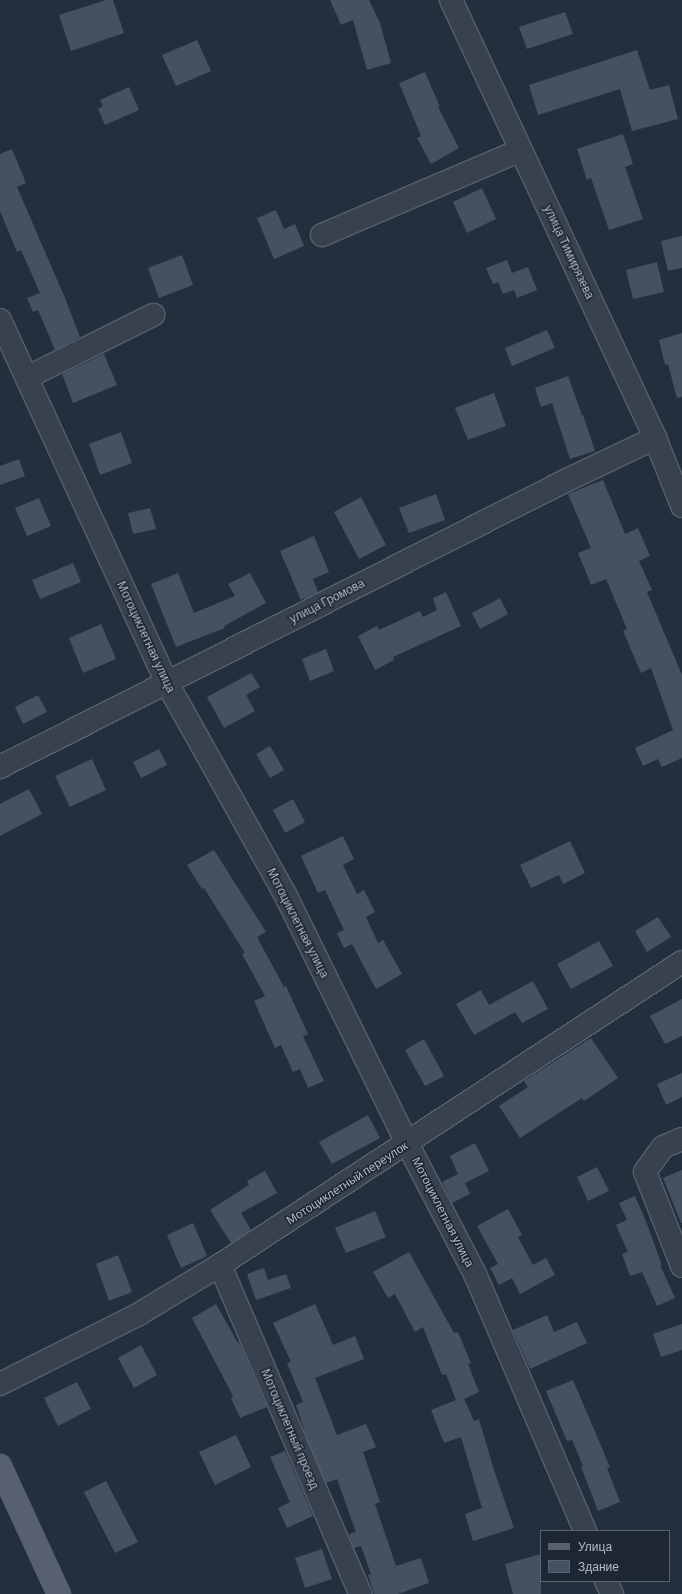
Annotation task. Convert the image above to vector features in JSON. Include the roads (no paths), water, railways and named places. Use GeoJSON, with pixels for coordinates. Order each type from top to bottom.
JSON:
{"type":"FeatureCollection","features":[{"type":"Feature","properties":{"kind":"main road"},"geometry":{"type":"LineString","coordinates":[[0,1466],[59,1594]]}},
{"type":"Feature","properties":{"kind":"street","name":"улица Тимирязева"},"geometry":{"type":"LineString","coordinates":[[450,0],[655,438],[682,506]]}},
{"type":"Feature","properties":{"kind":"street"},"geometry":{"type":"LineString","coordinates":[[322,235],[521,150]]}},
{"type":"Feature","properties":{"kind":"street"},"geometry":{"type":"LineString","coordinates":[[28,377],[154,315]]}},
{"type":"Feature","properties":{"kind":"street","name":"Мотоциклетная улица"},"geometry":{"type":"LineString","coordinates":[[0,320],[28,377],[166,683],[286,896],[407,1143],[475,1274],[585,1530]]}},
{"type":"Feature","properties":{"kind":"street","name":"улица Громова"},"geometry":{"type":"LineString","coordinates":[[0,767],[560,484],[655,438]]}},
{"type":"Feature","properties":{"kind":"street","name":"Мотоциклетный переулок"},"geometry":{"type":"LineString","coordinates":[[0,1384],[139,1314],[220,1265],[682,962]]}},
{"type":"Feature","properties":{"kind":"street"},"geometry":{"type":"LineString","coordinates":[[682,1139],[663,1147],[645,1172],[682,1266]]}},
{"type":"Feature","properties":{"kind":"street","name":"Мотоциклетный проезд"},"geometry":{"type":"LineString","coordinates":[[220,1265],[360,1594]]}},
{"type":"Feature","properties":{"kind":"street"},"geometry":{"type":"LineString","coordinates":[[606,1582],[612,1594]]}}]}
